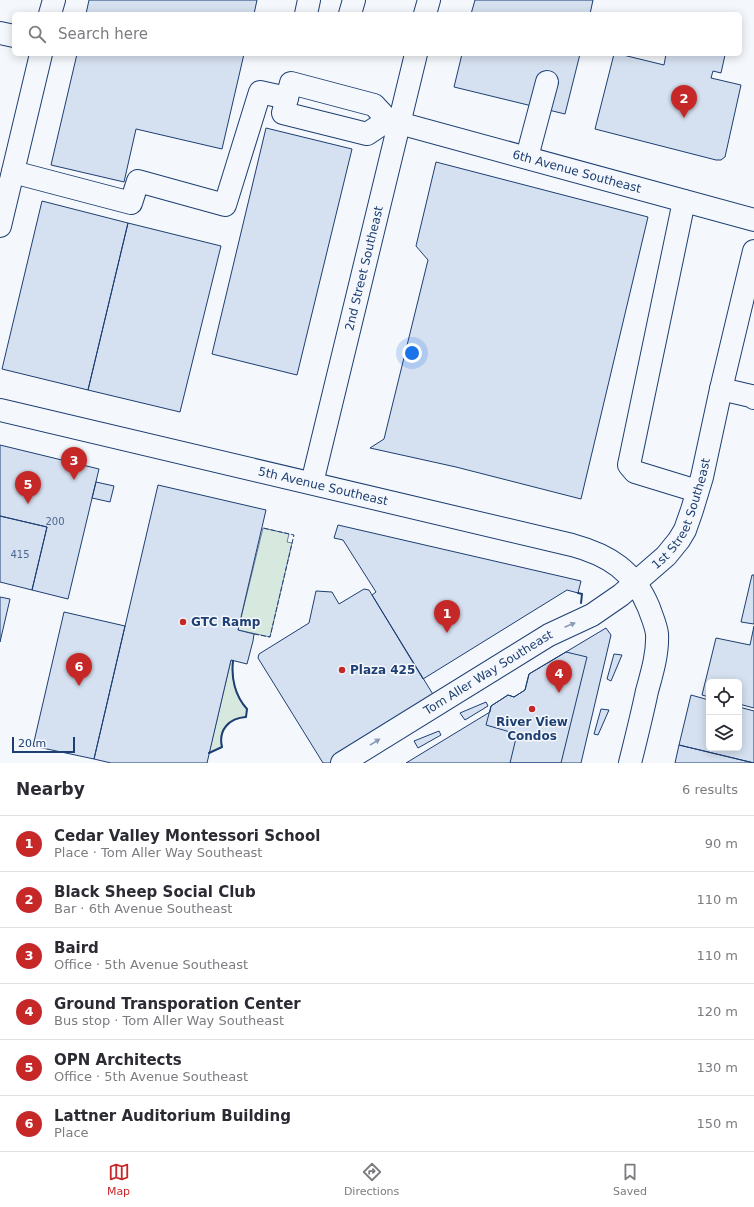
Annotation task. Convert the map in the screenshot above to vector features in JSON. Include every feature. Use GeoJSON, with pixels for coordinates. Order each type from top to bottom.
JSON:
{"type":"FeatureCollection","features":[{"type":"Feature","properties":{"kind":"street"},"geometry":{"type":"LineString","coordinates":[[51,12],[54,0]]}},
{"type":"Feature","properties":{"kind":"street"},"geometry":{"type":"LineString","coordinates":[[306,12],[309,0]]}},
{"type":"Feature","properties":{"kind":"street"},"geometry":{"type":"LineString","coordinates":[[351,12],[354,0]]}},
{"type":"Feature","properties":{"kind":"street"},"geometry":{"type":"LineString","coordinates":[[426,12],[429,0]]}},
{"type":"Feature","properties":{"kind":"street"},"geometry":{"type":"LineString","coordinates":[[0,32],[12,35]]}},
{"type":"Feature","properties":{"kind":"street"},"geometry":{"type":"LineString","coordinates":[[0,224],[41,56]]}},
{"type":"Feature","properties":{"kind":"street","name":"2nd Street Southeast"},"geometry":{"type":"LineString","coordinates":[[312,483],[394,121],[415,56]]}},
{"type":"Feature","properties":{"kind":"street"},"geometry":{"type":"LineString","coordinates":[[527,157],[547,82]]}},
{"type":"Feature","properties":{"kind":"street"},"geometry":{"type":"LineString","coordinates":[[291,83],[374,105],[394,121],[367,134],[283,113],[291,83]]}},
{"type":"Feature","properties":{"kind":"street"},"geometry":{"type":"LineString","coordinates":[[13,172],[131,203],[138,181],[225,204],[260,92],[287,98]]}},
{"type":"Feature","properties":{"kind":"street","name":"6th Avenue Southeast"},"geometry":{"type":"LineString","coordinates":[[394,121],[754,220]]}},
{"type":"Feature","properties":{"kind":"street"},"geometry":{"type":"LineString","coordinates":[[684,201],[679,232],[629,465],[635,472],[697,491]]}},
{"type":"Feature","properties":{"kind":"street","name":"1st Street Southeast"},"geometry":{"type":"LineString","coordinates":[[635,584],[666,556],[679,540],[689,521],[702,478],[720,389],[754,251]]}},
{"type":"Feature","properties":{"kind":"street"},"geometry":{"type":"LineString","coordinates":[[720,389],[753,397]]}},
{"type":"Feature","properties":{"kind":"street","name":"5th Avenue Southeast"},"geometry":{"type":"LineString","coordinates":[[0,410],[589,549],[614,562],[635,584]]}},
{"type":"Feature","properties":{"kind":"street"},"geometry":{"type":"LineString","coordinates":[[630,763],[655,661],[657,635],[647,604],[635,584]]}},
{"type":"Feature","properties":{"kind":"street","name":"Tom Aller Way Southeast"},"geometry":{"type":"LineString","coordinates":[[342,763],[549,635],[592,615],[635,584]]}},
{"type":"Feature","properties":{"kind":"shaded area"},"geometry":{"type":"Polygon","coordinates":[[[263,528],[289,534],[287,542],[292,543],[270,637],[238,630],[263,528]]]}},
{"type":"Feature","properties":{"kind":"shaded area"},"geometry":{"type":"Polygon","coordinates":[[[231,660],[233,661],[233,680],[239,698],[247,709],[246,717],[230,722],[223,730],[221,741],[222,747],[209,753],[231,660]]]}},
{"type":"Feature","properties":{"kind":"building"},"geometry":{"type":"Polygon","coordinates":[[[89,0],[257,0],[254,12],[86,12],[89,0]]]}},
{"type":"Feature","properties":{"kind":"building"},"geometry":{"type":"Polygon","coordinates":[[[475,0],[593,0],[590,12],[472,12],[475,0]]]}},
{"type":"Feature","properties":{"kind":"building"},"geometry":{"type":"Polygon","coordinates":[[[77,56],[244,56],[222,149],[136,129],[124,182],[51,165],[77,56]]]}},
{"type":"Feature","properties":{"kind":"building"},"geometry":{"type":"Polygon","coordinates":[[[462,56],[580,56],[565,114],[454,87],[462,56]]]}},
{"type":"Feature","properties":{"kind":"building"},"geometry":{"type":"Polygon","coordinates":[[[613,56],[627,56],[664,65],[666,56],[725,56],[721,73],[713,71],[711,78],[741,85],[725,157],[721,160],[595,129],[613,56]]]}},
{"type":"Feature","properties":{"kind":"building"},"geometry":{"type":"Polygon","coordinates":[[[266,128],[352,149],[297,375],[212,354],[266,128]]]}},
{"type":"Feature","properties":{"kind":"building"},"geometry":{"type":"Polygon","coordinates":[[[436,162],[648,217],[581,499],[456,467],[370,448],[384,439],[428,260],[416,246],[436,162]]]}},
{"type":"Feature","properties":{"kind":"building"},"geometry":{"type":"Polygon","coordinates":[[[42,201],[128,223],[88,390],[2,369],[42,201]]]}},
{"type":"Feature","properties":{"kind":"building"},"geometry":{"type":"Polygon","coordinates":[[[128,223],[221,246],[180,412],[88,390],[128,223]]]}},
{"type":"Feature","properties":{"kind":"building"},"geometry":{"type":"Polygon","coordinates":[[[0,445],[99,469],[68,599],[32,590],[47,527],[0,516],[0,445]]]}},
{"type":"Feature","properties":{"kind":"building"},"geometry":{"type":"Polygon","coordinates":[[[96,482],[114,486],[110,502],[92,498],[96,482]]]}},
{"type":"Feature","properties":{"kind":"building","name":"GTC Ramp"},"geometry":{"type":"Polygon","coordinates":[[[158,485],[266,510],[238,630],[254,634],[253,641],[247,664],[231,660],[207,763],[111,763],[94,759],[158,485]]]}},
{"type":"Feature","properties":{"kind":"building"},"geometry":{"type":"Polygon","coordinates":[[[0,516],[47,527],[32,590],[0,582],[0,516]]]}},
{"type":"Feature","properties":{"kind":"building"},"geometry":{"type":"Polygon","coordinates":[[[338,525],[581,581],[578,593],[567,590],[423,679],[372,595],[376,592],[343,540],[334,538],[338,525]]]}},
{"type":"Feature","properties":{"kind":"building"},"geometry":{"type":"Polygon","coordinates":[[[752,575],[754,575],[754,624],[741,622],[752,575]]]}},
{"type":"Feature","properties":{"kind":"building","name":"Plaza 425"},"geometry":{"type":"Polygon","coordinates":[[[364,589],[369,590],[434,696],[432,700],[330,763],[323,763],[258,658],[259,654],[309,623],[316,591],[332,592],[339,604],[364,589]]]}},
{"type":"Feature","properties":{"kind":"building"},"geometry":{"type":"Polygon","coordinates":[[[0,597],[10,599],[0,642],[0,597]]]}},
{"type":"Feature","properties":{"kind":"building"},"geometry":{"type":"Polygon","coordinates":[[[64,612],[125,626],[94,759],[33,746],[64,612]]]}},
{"type":"Feature","properties":{"kind":"building"},"geometry":{"type":"Polygon","coordinates":[[[754,626],[754,708],[742,705],[742,679],[706,679],[706,696],[702,695],[716,638],[750,645],[754,626]]]}},
{"type":"Feature","properties":{"kind":"building"},"geometry":{"type":"Polygon","coordinates":[[[606,628],[611,635],[581,763],[406,763],[490,712],[491,706],[508,695],[514,697],[525,690],[529,674],[606,628]]]}},
{"type":"Feature","properties":{"kind":"building","name":"River View Condos"},"geometry":{"type":"Polygon","coordinates":[[[566,652],[587,657],[561,763],[510,763],[517,734],[486,725],[491,706],[508,695],[514,697],[525,690],[529,674],[566,652]]]}},
{"type":"Feature","properties":{"kind":"building"},"geometry":{"type":"Polygon","coordinates":[[[614,654],[622,655],[611,681],[607,679],[614,654]]]}},
{"type":"Feature","properties":{"kind":"building"},"geometry":{"type":"Polygon","coordinates":[[[691,695],[706,699],[706,751],[742,751],[742,708],[754,711],[754,763],[679,745],[691,695]]]}},
{"type":"Feature","properties":{"kind":"building"},"geometry":{"type":"Polygon","coordinates":[[[486,702],[488,706],[465,720],[460,713],[486,702]]]}},
{"type":"Feature","properties":{"kind":"building"},"geometry":{"type":"Polygon","coordinates":[[[601,709],[609,710],[598,735],[594,734],[601,709]]]}},
{"type":"Feature","properties":{"kind":"building"},"geometry":{"type":"Polygon","coordinates":[[[439,731],[441,735],[418,748],[414,741],[439,731]]]}},
{"type":"Feature","properties":{"kind":"building"},"geometry":{"type":"Polygon","coordinates":[[[679,745],[754,763],[675,763],[679,745]]]}},
{"type":"Feature","properties":{"kind":"fence"},"geometry":{"type":"LineString","coordinates":[[254,634],[270,637],[294,535],[263,528]]}},
{"type":"Feature","properties":{"kind":"wall"},"geometry":{"type":"LineString","coordinates":[[578,593],[582,594],[581,603]]}},
{"type":"Feature","properties":{"kind":"wall"},"geometry":{"type":"LineString","coordinates":[[209,753],[222,747],[221,741],[223,730],[230,722],[246,717],[247,709],[239,698],[233,680],[233,661]]}},
{"type":"Feature","properties":{"kind":"place","name":"Black Sheep Social Club"},"geometry":{"type":"Point","coordinates":[684,118]}},
{"type":"Feature","properties":{"kind":"place","name":"Baird"},"geometry":{"type":"Point","coordinates":[74,480]}},
{"type":"Feature","properties":{"kind":"place","name":"OPN Architects"},"geometry":{"type":"Point","coordinates":[28,504]}},
{"type":"Feature","properties":{"kind":"place","name":"GTC Ramp"},"geometry":{"type":"Point","coordinates":[183,622]}},
{"type":"Feature","properties":{"kind":"place","name":"Cedar Valley Montessori School"},"geometry":{"type":"Point","coordinates":[447,633]}},
{"type":"Feature","properties":{"kind":"place","name":"Plaza 425"},"geometry":{"type":"Point","coordinates":[342,670]}},
{"type":"Feature","properties":{"kind":"place","name":"Lattner Auditorium Building"},"geometry":{"type":"Point","coordinates":[79,686]}},
{"type":"Feature","properties":{"kind":"place","name":"Ground Transporation Center"},"geometry":{"type":"Point","coordinates":[559,693]}},
{"type":"Feature","properties":{"kind":"place","name":"River View Condos"},"geometry":{"type":"Point","coordinates":[532,709]}}]}
